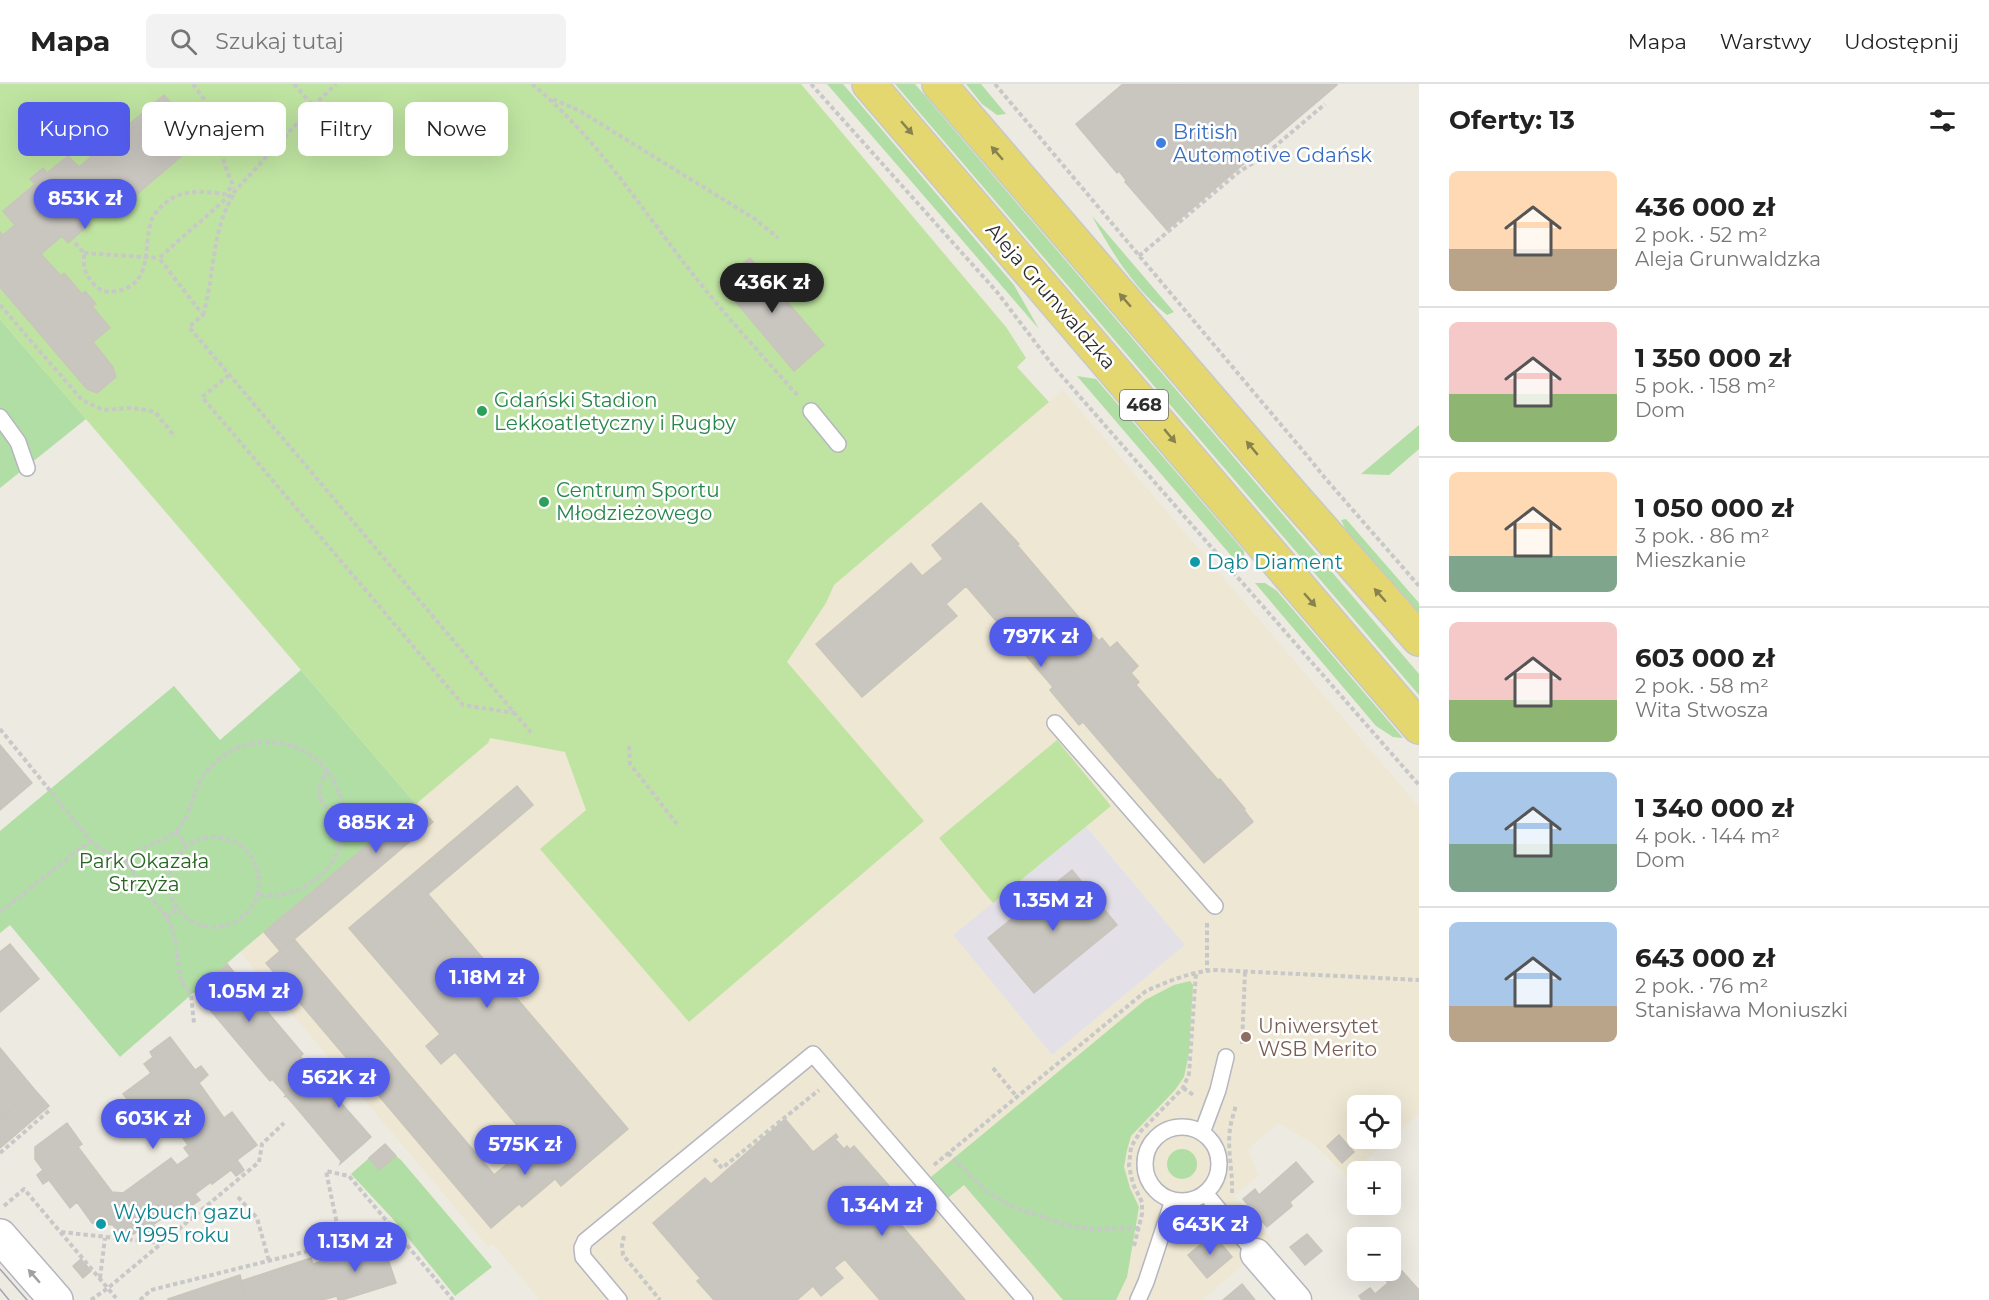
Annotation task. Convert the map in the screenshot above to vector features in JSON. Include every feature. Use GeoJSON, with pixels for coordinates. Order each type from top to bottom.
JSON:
{"type":"FeatureCollection","features":[{"type":"Feature","properties":{"kind":"main road","name":"Aleja Grunwaldzka"},"geometry":{"type":"LineString","coordinates":[[869,84],[1419,727]]}},
{"type":"Feature","properties":{"kind":"main road","name":"468"},"geometry":{"type":"LineString","coordinates":[[939,84],[1292,495],[1419,639]]}},
{"type":"Feature","properties":{"kind":"street"},"geometry":{"type":"LineString","coordinates":[[4,1239],[56,1300]]}},
{"type":"Feature","properties":{"kind":"street"},"geometry":{"type":"LineString","coordinates":[[1256,1254],[1296,1300]]}},
{"type":"Feature","properties":{"kind":"lane"},"geometry":{"type":"LineString","coordinates":[[811,411],[838,444]]}},
{"type":"Feature","properties":{"kind":"lane"},"geometry":{"type":"LineString","coordinates":[[0,417],[18,442],[27,468]]}},
{"type":"Feature","properties":{"kind":"lane"},"geometry":{"type":"LineString","coordinates":[[1054,723],[1211,910]]}},
{"type":"Feature","properties":{"kind":"lane"},"geometry":{"type":"LineString","coordinates":[[619,1300],[583,1257],[582,1248],[585,1241],[813,1054],[1025,1300]]}},
{"type":"Feature","properties":{"kind":"lane"},"geometry":{"type":"LineString","coordinates":[[1202,1133],[1218,1090],[1226,1058]]}},
{"type":"Feature","properties":{"kind":"lane"},"geometry":{"type":"LineString","coordinates":[[1192,1128],[1211,1141],[1219,1162],[1218,1174],[1205,1193],[1184,1201],[1173,1200],[1162,1195],[1153,1187],[1145,1166],[1146,1154],[1159,1135],[1169,1129],[1192,1128]]}},
{"type":"Feature","properties":{"kind":"lane"},"geometry":{"type":"LineString","coordinates":[[1205,1193],[1256,1254]]}},
{"type":"Feature","properties":{"kind":"lane"},"geometry":{"type":"LineString","coordinates":[[1138,1300],[1173,1200]]}},
{"type":"Feature","properties":{"kind":"path"},"geometry":{"type":"LineString","coordinates":[[193,84],[212,110],[225,166],[236,190]]}},
{"type":"Feature","properties":{"kind":"path"},"geometry":{"type":"LineString","coordinates":[[294,84],[310,102]]}},
{"type":"Feature","properties":{"kind":"path"},"geometry":{"type":"LineString","coordinates":[[317,102],[336,84]]}},
{"type":"Feature","properties":{"kind":"path"},"geometry":{"type":"LineString","coordinates":[[532,84],[550,98],[587,138],[694,276],[811,411]]}},
{"type":"Feature","properties":{"kind":"path"},"geometry":{"type":"LineString","coordinates":[[811,84],[997,292],[1054,367],[1419,784]]}},
{"type":"Feature","properties":{"kind":"path"},"geometry":{"type":"LineString","coordinates":[[995,84],[1310,458],[1324,478],[1419,586]]}},
{"type":"Feature","properties":{"kind":"path"},"geometry":{"type":"LineString","coordinates":[[550,98],[580,111],[755,219],[778,238]]}},
{"type":"Feature","properties":{"kind":"path"},"geometry":{"type":"LineString","coordinates":[[1138,256],[1240,171],[1260,159],[1324,104]]}},
{"type":"Feature","properties":{"kind":"path"},"geometry":{"type":"LineString","coordinates":[[84,253],[159,258],[236,190],[298,122]]}},
{"type":"Feature","properties":{"kind":"path"},"geometry":{"type":"LineString","coordinates":[[75,243],[84,253],[84,272],[96,287],[103,292],[123,290],[135,282],[147,257],[153,218],[172,198],[187,193],[225,194],[233,186]]}},
{"type":"Feature","properties":{"kind":"path"},"geometry":{"type":"LineString","coordinates":[[236,190],[226,206],[203,315],[189,327],[533,735]]}},
{"type":"Feature","properties":{"kind":"path"},"geometry":{"type":"LineString","coordinates":[[159,258],[203,315]]}},
{"type":"Feature","properties":{"kind":"path"},"geometry":{"type":"LineString","coordinates":[[0,305],[82,400],[103,410],[131,408],[156,413],[175,437]]}},
{"type":"Feature","properties":{"kind":"path"},"geometry":{"type":"LineString","coordinates":[[229,375],[202,397],[463,705],[515,714]]}},
{"type":"Feature","properties":{"kind":"path"},"geometry":{"type":"LineString","coordinates":[[0,729],[91,840],[109,855],[125,862],[166,917],[175,939],[182,981],[191,995],[194,1023]]}},
{"type":"Feature","properties":{"kind":"path"},"geometry":{"type":"LineString","coordinates":[[125,862],[140,849],[176,831],[187,816],[198,784],[220,758],[235,749],[251,744],[268,742],[285,744],[301,749],[316,759],[337,784],[343,799],[344,832],[340,849],[331,863],[307,886],[291,893],[258,896]]}},
{"type":"Feature","properties":{"kind":"path"},"geometry":{"type":"LineString","coordinates":[[629,746],[630,764],[677,824]]}},
{"type":"Feature","properties":{"kind":"path"},"geometry":{"type":"LineString","coordinates":[[328,771],[321,779],[320,799],[326,808],[335,814],[345,816]]}},
{"type":"Feature","properties":{"kind":"path"},"geometry":{"type":"LineString","coordinates":[[176,831],[186,845]]}},
{"type":"Feature","properties":{"kind":"path"},"geometry":{"type":"LineString","coordinates":[[213,836],[228,838],[241,844],[258,867],[260,882],[258,896],[241,919],[228,925],[214,927],[200,925],[188,919],[177,909],[171,896],[168,882],[173,862],[186,845],[199,838],[213,836]]}},
{"type":"Feature","properties":{"kind":"path"},"geometry":{"type":"LineString","coordinates":[[0,912],[91,840]]}},
{"type":"Feature","properties":{"kind":"path"},"geometry":{"type":"LineString","coordinates":[[166,917],[177,909]]}},
{"type":"Feature","properties":{"kind":"path"},"geometry":{"type":"LineString","coordinates":[[1207,970],[1211,910]]}},
{"type":"Feature","properties":{"kind":"path"},"geometry":{"type":"LineString","coordinates":[[896,1195],[1146,991],[1207,970],[1419,980]]}},
{"type":"Feature","properties":{"kind":"path"},"geometry":{"type":"LineString","coordinates":[[1134,1249],[1142,1214],[1142,1202],[1133,1184],[1129,1166],[1131,1147],[1140,1132],[1183,1088],[1189,1074],[1197,972]]}},
{"type":"Feature","properties":{"kind":"path"},"geometry":{"type":"LineString","coordinates":[[1242,1049],[1245,972]]}},
{"type":"Feature","properties":{"kind":"path"},"geometry":{"type":"LineString","coordinates":[[993,1068],[1017,1096]]}},
{"type":"Feature","properties":{"kind":"path"},"geometry":{"type":"LineString","coordinates":[[711,1155],[722,1168],[834,1078]]}},
{"type":"Feature","properties":{"kind":"path"},"geometry":{"type":"LineString","coordinates":[[1232,1199],[1230,1128],[1238,1095]]}},
{"type":"Feature","properties":{"kind":"path"},"geometry":{"type":"LineString","coordinates":[[0,1153],[51,1109]]}},
{"type":"Feature","properties":{"kind":"path"},"geometry":{"type":"LineString","coordinates":[[91,1300],[259,1162],[261,1144],[284,1123]]}},
{"type":"Feature","properties":{"kind":"path"},"geometry":{"type":"LineString","coordinates":[[948,1153],[987,1192],[1021,1210],[1063,1224],[1091,1228],[1138,1228]]}},
{"type":"Feature","properties":{"kind":"path"},"geometry":{"type":"LineString","coordinates":[[341,1243],[326,1171],[350,1176],[453,1300]]}},
{"type":"Feature","properties":{"kind":"path"},"geometry":{"type":"LineString","coordinates":[[4,1239],[24,1189],[116,1298]]}},
{"type":"Feature","properties":{"kind":"path"},"geometry":{"type":"LineString","coordinates":[[238,1197],[257,1218],[269,1261]]}},
{"type":"Feature","properties":{"kind":"path"},"geometry":{"type":"LineString","coordinates":[[140,1300],[151,1290],[393,1230]]}},
{"type":"Feature","properties":{"kind":"path"},"geometry":{"type":"LineString","coordinates":[[61,1232],[161,1243]]}},
{"type":"Feature","properties":{"kind":"path"},"geometry":{"type":"LineString","coordinates":[[626,1232],[622,1245],[623,1255],[660,1300]]}},
{"type":"Feature","properties":{"kind":"path"},"geometry":{"type":"LineString","coordinates":[[100,1279],[105,1238]]}},
{"type":"Feature","properties":{"kind":"shaded area"},"geometry":{"type":"Polygon","coordinates":[[[1063,390],[1419,807],[1419,1114],[1401,1130],[1401,1095],[1347,1095],[1347,1149],[1378,1149],[1364,1161],[1347,1161],[1347,1176],[1311,1142],[1278,1123],[1248,1149],[1258,1176],[1234,1196],[1272,1240],[1202,1300],[540,1300],[493,1244],[489,1248],[240,952],[488,743],[490,738],[565,752],[586,810],[540,849],[690,1022],[786,662],[826,603],[834,585],[1063,390]],[[1087,826],[953,935],[1052,1055],[1185,945],[1087,826]]]}},
{"type":"Feature","properties":{"kind":"shaded area"},"geometry":{"type":"Polygon","coordinates":[[[1086,826],[1185,945],[1052,1055],[953,935],[1086,826]]]}},
{"type":"Feature","properties":{"kind":"green space","name":"Centrum Sportu Młodzieżowego"},"geometry":{"type":"Polygon","coordinates":[[[0,84],[801,84],[1006,327],[1026,358],[1017,367],[1049,402],[834,585],[826,603],[787,662],[924,821],[689,1022],[540,849],[586,810],[565,752],[490,738],[488,743],[416,804],[0,319],[0,84]]]}},
{"type":"Feature","properties":{"kind":"green space"},"geometry":{"type":"Polygon","coordinates":[[[827,84],[843,84],[1014,285],[1039,329],[827,84]]]}},
{"type":"Feature","properties":{"kind":"green space"},"geometry":{"type":"Polygon","coordinates":[[[895,84],[915,84],[1419,674],[1419,695],[895,84]]]}},
{"type":"Feature","properties":{"kind":"green space"},"geometry":{"type":"Polygon","coordinates":[[[966,84],[981,84],[1006,114],[997,115],[982,104],[966,84]]]}},
{"type":"Feature","properties":{"kind":"green space"},"geometry":{"type":"Polygon","coordinates":[[[1092,216],[1174,312],[1167,315],[1134,282],[1092,216]]]}},
{"type":"Feature","properties":{"kind":"green space"},"geometry":{"type":"Polygon","coordinates":[[[0,319],[86,419],[0,488],[0,319]]]}},
{"type":"Feature","properties":{"kind":"green space"},"geometry":{"type":"Polygon","coordinates":[[[1077,376],[1096,379],[1244,551],[1245,560],[1240,566],[1077,376]]]}},
{"type":"Feature","properties":{"kind":"green space"},"geometry":{"type":"Polygon","coordinates":[[[1419,425],[1419,449],[1389,475],[1361,474],[1419,425]]]}},
{"type":"Feature","properties":{"kind":"green space"},"geometry":{"type":"Polygon","coordinates":[[[1346,519],[1419,603],[1419,616],[1347,532],[1341,520],[1346,519]]]}},
{"type":"Feature","properties":{"kind":"green space"},"geometry":{"type":"Polygon","coordinates":[[[1255,583],[1265,583],[1277,591],[1403,738],[1393,737],[1376,726],[1255,583]]]}},
{"type":"Feature","properties":{"kind":"green space","name":"Park Okazała Strzyża"},"geometry":{"type":"Polygon","coordinates":[[[301,670],[416,804],[240,952],[120,1057],[10,925],[0,933],[0,831],[174,686],[220,740],[301,670]]]}},
{"type":"Feature","properties":{"kind":"green space"},"geometry":{"type":"Polygon","coordinates":[[[1057,740],[1111,806],[993,903],[939,838],[1057,740]]]}},
{"type":"Feature","properties":{"kind":"green space"},"geometry":{"type":"Polygon","coordinates":[[[1190,981],[1193,985],[1189,1053],[1184,1077],[1175,1090],[1131,1136],[1127,1150],[1124,1167],[1139,1207],[1127,1277],[1116,1300],[1063,1300],[964,1185],[948,1198],[931,1177],[1145,1000],[1174,985],[1190,981]]]}},
{"type":"Feature","properties":{"kind":"green space"},"geometry":{"type":"Polygon","coordinates":[[[1182,1149],[1188,1150],[1196,1158],[1196,1170],[1188,1178],[1182,1179],[1176,1178],[1168,1170],[1167,1164],[1168,1158],[1176,1150],[1182,1149]]]}},
{"type":"Feature","properties":{"kind":"green space"},"geometry":{"type":"Polygon","coordinates":[[[396,1156],[492,1267],[455,1296],[392,1218],[351,1174],[369,1158],[379,1170],[396,1156]]]}},
{"type":"Feature","properties":{"kind":"building","name":"British Automotive Gdańsk"},"geometry":{"type":"Polygon","coordinates":[[[1123,84],[1180,84],[1246,162],[1167,230],[1125,182],[1126,180],[1119,171],[1117,173],[1076,124],[1123,84]]]}},
{"type":"Feature","properties":{"kind":"building"},"geometry":{"type":"Polygon","coordinates":[[[1180,84],[1335,84],[1337,85],[1246,162],[1180,84]]]}},
{"type":"Feature","properties":{"kind":"building"},"geometry":{"type":"Polygon","coordinates":[[[164,95],[170,102],[156,102],[164,95]]]}},
{"type":"Feature","properties":{"kind":"building"},"geometry":{"type":"Polygon","coordinates":[[[142,114],[142,156],[182,156],[116,212],[105,200],[84,218],[90,224],[68,243],[62,236],[41,254],[61,276],[64,273],[82,294],[85,291],[96,304],[92,306],[110,328],[93,342],[113,367],[116,377],[97,393],[87,389],[0,287],[0,232],[3,235],[15,225],[3,211],[35,184],[30,179],[43,168],[47,173],[68,156],[79,167],[90,156],[130,156],[130,124],[142,114]]]}},
{"type":"Feature","properties":{"kind":"building"},"geometry":{"type":"Polygon","coordinates":[[[750,258],[824,345],[794,371],[719,282],[750,258]]]}},
{"type":"Feature","properties":{"kind":"building"},"geometry":{"type":"Polygon","coordinates":[[[981,503],[1019,544],[1017,545],[1099,641],[1102,638],[1110,648],[1117,642],[1138,666],[1131,673],[1139,682],[1136,685],[1245,809],[1253,822],[1204,863],[1083,722],[1079,725],[1050,690],[1053,687],[966,586],[946,604],[957,616],[862,697],[816,644],[911,563],[922,576],[943,559],[932,545],[981,503]]]}},
{"type":"Feature","properties":{"kind":"building"},"geometry":{"type":"Polygon","coordinates":[[[0,745],[32,783],[0,810],[0,745]]]}},
{"type":"Feature","properties":{"kind":"building"},"geometry":{"type":"Polygon","coordinates":[[[517,786],[533,805],[428,894],[628,1129],[561,1186],[545,1167],[550,1164],[455,1052],[441,1064],[426,1046],[440,1034],[349,928],[517,786]]]}},
{"type":"Feature","properties":{"kind":"building"},"geometry":{"type":"Polygon","coordinates":[[[416,804],[433,822],[335,905],[319,886],[416,804]]]}},
{"type":"Feature","properties":{"kind":"building"},"geometry":{"type":"Polygon","coordinates":[[[1072,870],[1117,925],[1034,993],[988,938],[1072,870]]]}},
{"type":"Feature","properties":{"kind":"building"},"geometry":{"type":"Polygon","coordinates":[[[319,886],[335,905],[280,951],[264,932],[319,886]]]}},
{"type":"Feature","properties":{"kind":"building"},"geometry":{"type":"Polygon","coordinates":[[[294,939],[519,1204],[491,1228],[266,963],[294,939]]]}},
{"type":"Feature","properties":{"kind":"building"},"geometry":{"type":"Polygon","coordinates":[[[10,944],[39,979],[0,1012],[0,952],[10,944]]]}},
{"type":"Feature","properties":{"kind":"building"},"geometry":{"type":"Polygon","coordinates":[[[227,964],[303,1054],[270,1081],[195,992],[227,964]]]}},
{"type":"Feature","properties":{"kind":"building"},"geometry":{"type":"Polygon","coordinates":[[[170,1037],[195,1070],[201,1066],[208,1075],[199,1083],[224,1118],[232,1112],[257,1145],[237,1160],[244,1170],[236,1176],[231,1170],[212,1184],[211,1182],[195,1194],[200,1200],[191,1206],[187,1200],[153,1225],[157,1228],[149,1234],[143,1233],[140,1229],[134,1234],[117,1231],[113,1225],[92,1223],[77,1202],[70,1208],[49,1180],[43,1184],[37,1175],[43,1170],[35,1159],[35,1147],[67,1123],[82,1144],[78,1147],[112,1192],[123,1193],[171,1158],[177,1165],[190,1156],[184,1148],[188,1145],[163,1111],[153,1118],[147,1108],[139,1114],[123,1094],[151,1073],[144,1064],[153,1057],[150,1052],[170,1037]]]}},
{"type":"Feature","properties":{"kind":"building"},"geometry":{"type":"Polygon","coordinates":[[[0,1048],[34,1089],[0,1118],[0,1048]]]}},
{"type":"Feature","properties":{"kind":"building"},"geometry":{"type":"Polygon","coordinates":[[[300,1056],[313,1071],[286,1095],[273,1080],[300,1056]]]}},
{"type":"Feature","properties":{"kind":"building"},"geometry":{"type":"Polygon","coordinates":[[[313,1071],[371,1137],[361,1146],[305,1078],[313,1071]]]}},
{"type":"Feature","properties":{"kind":"building"},"geometry":{"type":"Polygon","coordinates":[[[305,1078],[361,1146],[340,1164],[341,1161],[295,1106],[286,1096],[284,1097],[305,1078]]]}},
{"type":"Feature","properties":{"kind":"building"},"geometry":{"type":"Polygon","coordinates":[[[34,1089],[49,1106],[0,1148],[0,1118],[34,1089]]]}},
{"type":"Feature","properties":{"kind":"building"},"geometry":{"type":"Polygon","coordinates":[[[785,1119],[813,1152],[836,1134],[838,1137],[835,1139],[844,1149],[847,1146],[850,1150],[821,1174],[858,1217],[829,1241],[845,1259],[834,1268],[843,1278],[821,1296],[813,1286],[797,1300],[772,1300],[730,1251],[700,1278],[653,1223],[705,1178],[711,1184],[785,1119]]]}},
{"type":"Feature","properties":{"kind":"building"},"geometry":{"type":"Polygon","coordinates":[[[1339,1135],[1347,1144],[1347,1149],[1354,1152],[1342,1163],[1327,1146],[1339,1135]]]}},
{"type":"Feature","properties":{"kind":"building"},"geometry":{"type":"Polygon","coordinates":[[[385,1144],[396,1156],[379,1170],[369,1158],[385,1144]]]}},
{"type":"Feature","properties":{"kind":"building"},"geometry":{"type":"Polygon","coordinates":[[[854,1146],[910,1210],[897,1220],[965,1300],[880,1300],[829,1241],[858,1217],[821,1174],[854,1146]]]}},
{"type":"Feature","properties":{"kind":"building"},"geometry":{"type":"Polygon","coordinates":[[[527,1147],[535,1155],[539,1151],[550,1164],[545,1167],[555,1179],[522,1207],[494,1175],[527,1147]]]}},
{"type":"Feature","properties":{"kind":"building"},"geometry":{"type":"Polygon","coordinates":[[[1296,1162],[1313,1182],[1290,1202],[1292,1206],[1267,1227],[1243,1199],[1255,1189],[1259,1195],[1296,1162]]]}},
{"type":"Feature","properties":{"kind":"building"},"geometry":{"type":"Polygon","coordinates":[[[1213,1234],[1232,1257],[1207,1278],[1188,1255],[1213,1234]]]}},
{"type":"Feature","properties":{"kind":"building"},"geometry":{"type":"Polygon","coordinates":[[[1307,1234],[1322,1251],[1305,1265],[1290,1247],[1307,1234]]]}},
{"type":"Feature","properties":{"kind":"building"},"geometry":{"type":"Polygon","coordinates":[[[382,1241],[396,1283],[342,1300],[338,1300],[337,1296],[322,1300],[313,1264],[382,1241]]]}},
{"type":"Feature","properties":{"kind":"building"},"geometry":{"type":"Polygon","coordinates":[[[730,1251],[772,1300],[714,1300],[697,1281],[730,1251]]]}},
{"type":"Feature","properties":{"kind":"building"},"geometry":{"type":"Polygon","coordinates":[[[311,1258],[322,1300],[246,1300],[241,1281],[311,1258]]]}},
{"type":"Feature","properties":{"kind":"building"},"geometry":{"type":"Polygon","coordinates":[[[81,1259],[91,1271],[83,1278],[73,1266],[81,1259]]]}},
{"type":"Feature","properties":{"kind":"building"},"geometry":{"type":"Polygon","coordinates":[[[1402,1271],[1419,1290],[1419,1300],[1391,1300],[1382,1288],[1388,1283],[1387,1281],[1401,1281],[1402,1271]]]}},
{"type":"Feature","properties":{"kind":"building"},"geometry":{"type":"Polygon","coordinates":[[[240,1275],[246,1300],[168,1300],[168,1299],[240,1275]]]}},
{"type":"Feature","properties":{"kind":"building"},"geometry":{"type":"Polygon","coordinates":[[[1242,1284],[1255,1300],[1223,1300],[1242,1284]]]}},
{"type":"Feature","properties":{"kind":"building"},"geometry":{"type":"Polygon","coordinates":[[[1370,1288],[1375,1294],[1382,1288],[1391,1300],[1362,1300],[1359,1296],[1370,1288]]]}},
{"type":"Feature","properties":{"kind":"tram line"},"geometry":{"type":"LineString","coordinates":[[0,1269],[27,1300]]}},
{"type":"Feature","properties":{"kind":"tram line"},"geometry":{"type":"LineString","coordinates":[[0,1289],[9,1300]]}},
{"type":"Feature","properties":{"kind":"place","name":"British Automotive Gdańsk"},"geometry":{"type":"Point","coordinates":[1161,143]}},
{"type":"Feature","properties":{"kind":"place","name":"Gdański Stadion Lekkoatletyczny i Rugby"},"geometry":{"type":"Point","coordinates":[482,411]}},
{"type":"Feature","properties":{"kind":"place","name":"Centrum Sportu Młodzieżowego"},"geometry":{"type":"Point","coordinates":[544,502]}},
{"type":"Feature","properties":{"kind":"place","name":"Dąb Diament"},"geometry":{"type":"Point","coordinates":[1195,562]}},
{"type":"Feature","properties":{"kind":"place","name":"Uniwersytet WSB Merito"},"geometry":{"type":"Point","coordinates":[1246,1037]}},
{"type":"Feature","properties":{"kind":"place","name":"Wybuch gazu w 1995 roku"},"geometry":{"type":"Point","coordinates":[101,1224]}}]}
